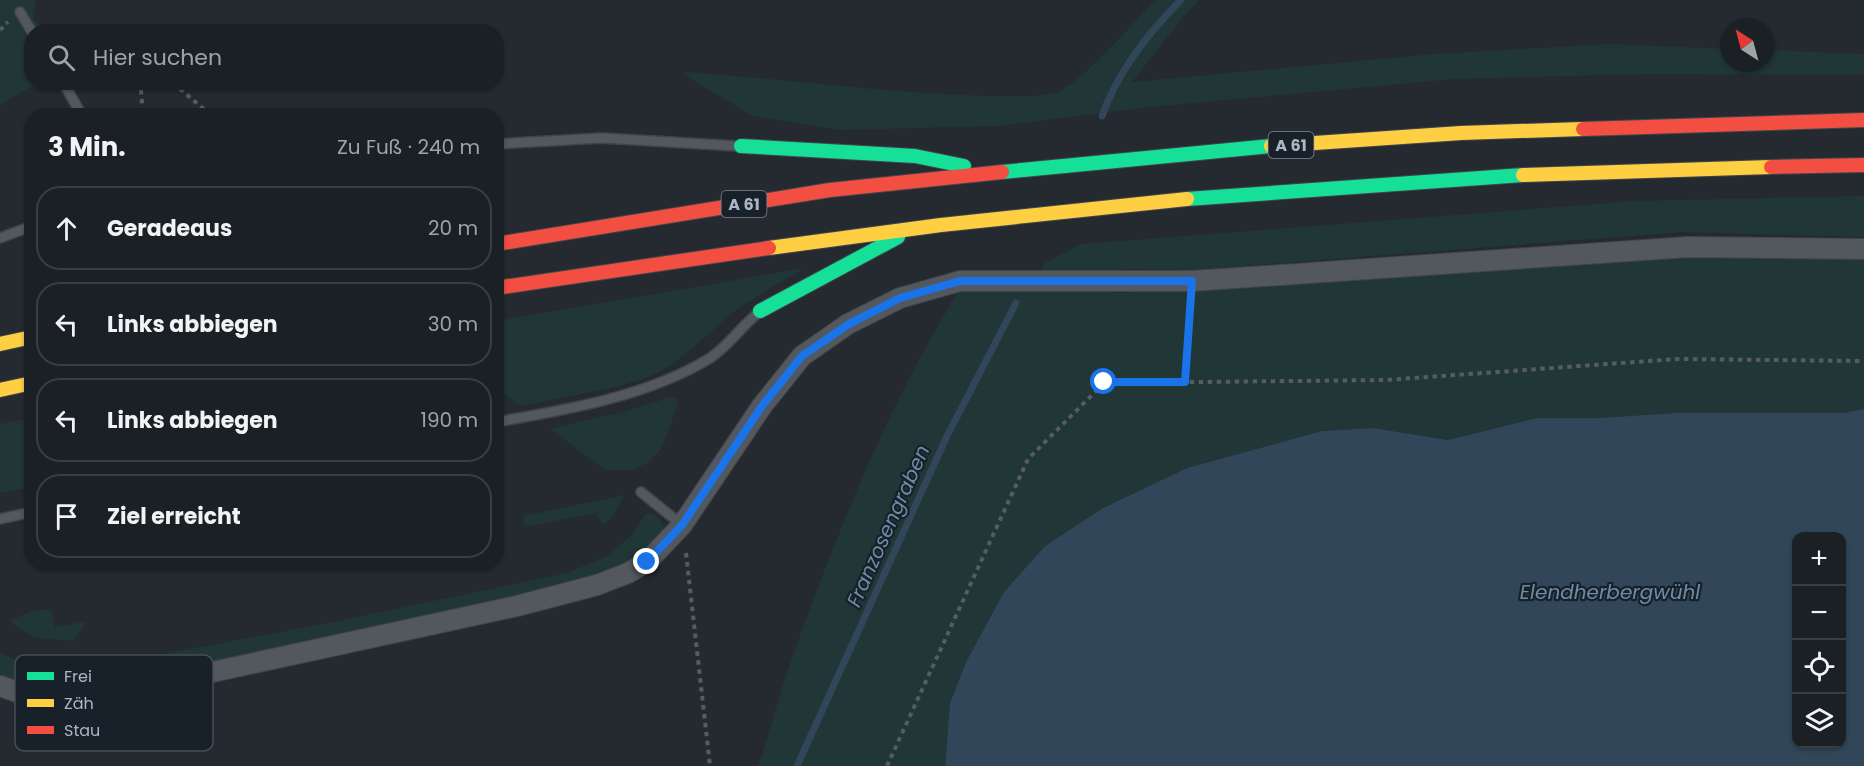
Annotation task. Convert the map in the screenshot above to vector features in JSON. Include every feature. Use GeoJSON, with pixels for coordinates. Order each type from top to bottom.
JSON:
{"type":"FeatureCollection","features":[{"type":"Feature","properties":{"kind":"highway","name":"A 61"},"geometry":{"type":"LineString","coordinates":[[504,243],[830,190],[1232,149],[1461,133],[1864,120]]}},
{"type":"Feature","properties":{"kind":"highway"},"geometry":{"type":"LineString","coordinates":[[741,146],[915,156],[993,172]]}},
{"type":"Feature","properties":{"kind":"highway"},"geometry":{"type":"LineString","coordinates":[[504,287],[673,260],[915,227],[1203,198],[1387,183],[1552,174],[1864,165]]}},
{"type":"Feature","properties":{"kind":"highway"},"geometry":{"type":"LineString","coordinates":[[760,311],[915,227]]}},
{"type":"Feature","properties":{"kind":"highway"},"geometry":{"type":"LineString","coordinates":[[0,344],[24,339]]}},
{"type":"Feature","properties":{"kind":"highway"},"geometry":{"type":"LineString","coordinates":[[0,390],[24,385]]}},
{"type":"Feature","properties":{"kind":"street"},"geometry":{"type":"LineString","coordinates":[[213,672],[518,606],[597,585],[628,573],[647,562],[682,525],[762,406],[802,356],[849,324],[900,298],[960,281],[1192,281],[1688,247],[1864,249]]}},
{"type":"Feature","properties":{"kind":"street"},"geometry":{"type":"LineString","coordinates":[[0,686],[15,691]]}},
{"type":"Feature","properties":{"kind":"lane"},"geometry":{"type":"LineString","coordinates":[[20,12],[27,24]]}},
{"type":"Feature","properties":{"kind":"lane"},"geometry":{"type":"LineString","coordinates":[[68,90],[79,108]]}},
{"type":"Feature","properties":{"kind":"lane"},"geometry":{"type":"LineString","coordinates":[[504,144],[602,138],[741,146]]}},
{"type":"Feature","properties":{"kind":"lane"},"geometry":{"type":"LineString","coordinates":[[0,238],[24,229]]}},
{"type":"Feature","properties":{"kind":"lane"},"geometry":{"type":"LineString","coordinates":[[504,421],[565,410],[640,390],[711,357],[760,311]]}},
{"type":"Feature","properties":{"kind":"lane"},"geometry":{"type":"LineString","coordinates":[[641,492],[682,525]]}},
{"type":"Feature","properties":{"kind":"lane"},"geometry":{"type":"LineString","coordinates":[[0,519],[24,514]]}},
{"type":"Feature","properties":{"kind":"path"},"geometry":{"type":"LineString","coordinates":[[141,90],[142,108]]}},
{"type":"Feature","properties":{"kind":"path"},"geometry":{"type":"LineString","coordinates":[[180,90],[202,108]]}},
{"type":"Feature","properties":{"kind":"path"},"geometry":{"type":"LineString","coordinates":[[1185,382],[1192,281]]}},
{"type":"Feature","properties":{"kind":"path"},"geometry":{"type":"LineString","coordinates":[[887,766],[1028,459],[1104,382],[1386,380],[1677,359],[1864,361]]}},
{"type":"Feature","properties":{"kind":"path"},"geometry":{"type":"LineString","coordinates":[[682,525],[710,766]]}},
{"type":"Feature","properties":{"kind":"green space"},"geometry":{"type":"Polygon","coordinates":[[[0,0],[36,0],[33,17],[38,24],[24,24],[24,90],[26,90],[0,105],[0,0]]]}},
{"type":"Feature","properties":{"kind":"green space"},"geometry":{"type":"Polygon","coordinates":[[[1155,0],[1199,0],[1132,82],[1433,54],[1610,44],[1720,49],[1720,72],[1774,72],[1774,50],[1864,54],[1864,75],[1647,74],[1454,79],[1150,107],[998,126],[841,130],[752,116],[680,72],[953,95],[1046,95],[1060,91],[1072,83],[1109,49],[1155,0]]]}},
{"type":"Feature","properties":{"kind":"green space"},"geometry":{"type":"Polygon","coordinates":[[[1864,196],[1864,237],[1683,232],[1193,270],[1124,269],[1114,293],[1685,257],[1864,257],[1864,409],[1844,413],[1675,413],[1600,418],[1537,418],[1448,440],[1373,428],[1322,431],[1187,468],[1103,508],[1045,546],[1004,592],[966,662],[950,703],[945,766],[758,766],[789,666],[864,474],[908,381],[958,292],[992,289],[1032,290],[1045,263],[1081,244],[1634,201],[1864,196]]]}},
{"type":"Feature","properties":{"kind":"green space"},"geometry":{"type":"Polygon","coordinates":[[[804,268],[740,307],[671,366],[641,380],[520,406],[504,394],[504,320],[804,268]]]}},
{"type":"Feature","properties":{"kind":"green space"},"geometry":{"type":"Polygon","coordinates":[[[670,397],[678,399],[677,407],[662,448],[649,462],[632,470],[605,470],[550,429],[626,411],[670,397]]]}},
{"type":"Feature","properties":{"kind":"green space"},"geometry":{"type":"Polygon","coordinates":[[[24,419],[24,488],[0,493],[0,424],[24,419]]]}},
{"type":"Feature","properties":{"kind":"green space"},"geometry":{"type":"Polygon","coordinates":[[[625,495],[613,516],[603,525],[596,513],[525,527],[523,516],[625,495]]]}},
{"type":"Feature","properties":{"kind":"green space"},"geometry":{"type":"Polygon","coordinates":[[[652,513],[660,519],[665,530],[639,555],[586,581],[213,662],[213,655],[157,655],[328,623],[567,573],[607,556],[633,534],[645,514],[652,513]]]}},
{"type":"Feature","properties":{"kind":"green space"},"geometry":{"type":"Polygon","coordinates":[[[51,609],[55,627],[87,621],[73,641],[35,638],[11,620],[32,611],[51,609]]]}},
{"type":"Feature","properties":{"kind":"green space"},"geometry":{"type":"Polygon","coordinates":[[[0,653],[15,659],[15,682],[0,678],[0,653]]]}},
{"type":"Feature","properties":{"kind":"water","name":"Elendherbergwühl"},"geometry":{"type":"Polygon","coordinates":[[[1864,409],[1864,766],[945,766],[950,703],[966,662],[1004,592],[1045,546],[1103,508],[1187,468],[1322,431],[1373,428],[1448,440],[1537,418],[1600,418],[1675,413],[1844,413],[1864,409]]]}},
{"type":"Feature","properties":{"kind":"waterway","name":"Franzosengraben"},"geometry":{"type":"LineString","coordinates":[[1102,116],[1125,68],[1157,26],[1181,0]]}},
{"type":"Feature","properties":{"kind":"waterway","name":"Franzosengraben"},"geometry":{"type":"LineString","coordinates":[[797,766],[947,436],[1016,303]]}},
{"type":"Feature","properties":{"kind":"traffic: fast"},"geometry":{"type":"LineString","coordinates":[[741,146],[915,156],[964,166]]}},
{"type":"Feature","properties":{"kind":"traffic: fast"},"geometry":{"type":"LineString","coordinates":[[1002,172],[1271,146]]}},
{"type":"Feature","properties":{"kind":"traffic: fast"},"geometry":{"type":"LineString","coordinates":[[1187,199],[1523,175]]}},
{"type":"Feature","properties":{"kind":"traffic: fast"},"geometry":{"type":"LineString","coordinates":[[760,311],[898,237]]}},
{"type":"Feature","properties":{"kind":"traffic: slow"},"geometry":{"type":"LineString","coordinates":[[1271,146],[1461,133],[1583,129]]}},
{"type":"Feature","properties":{"kind":"traffic: slow"},"geometry":{"type":"LineString","coordinates":[[1523,175],[1771,167]]}},
{"type":"Feature","properties":{"kind":"traffic: slow"},"geometry":{"type":"LineString","coordinates":[[769,248],[941,225],[1187,199]]}},
{"type":"Feature","properties":{"kind":"traffic: slow"},"geometry":{"type":"LineString","coordinates":[[0,344],[24,339]]}},
{"type":"Feature","properties":{"kind":"traffic: slow"},"geometry":{"type":"LineString","coordinates":[[0,390],[24,385]]}},
{"type":"Feature","properties":{"kind":"traffic: jam"},"geometry":{"type":"LineString","coordinates":[[1583,129],[1864,120]]}},
{"type":"Feature","properties":{"kind":"traffic: jam"},"geometry":{"type":"LineString","coordinates":[[1771,167],[1864,165]]}},
{"type":"Feature","properties":{"kind":"traffic: jam"},"geometry":{"type":"LineString","coordinates":[[504,243],[830,190],[1002,172]]}},
{"type":"Feature","properties":{"kind":"traffic: jam"},"geometry":{"type":"LineString","coordinates":[[504,287],[769,248]]}},
{"type":"Feature","properties":{"kind":"route"},"geometry":{"type":"LineString","coordinates":[[647,562],[682,525],[762,406],[802,356],[849,324],[900,298],[960,281],[1192,281],[1185,382],[1104,382]]}}]}
